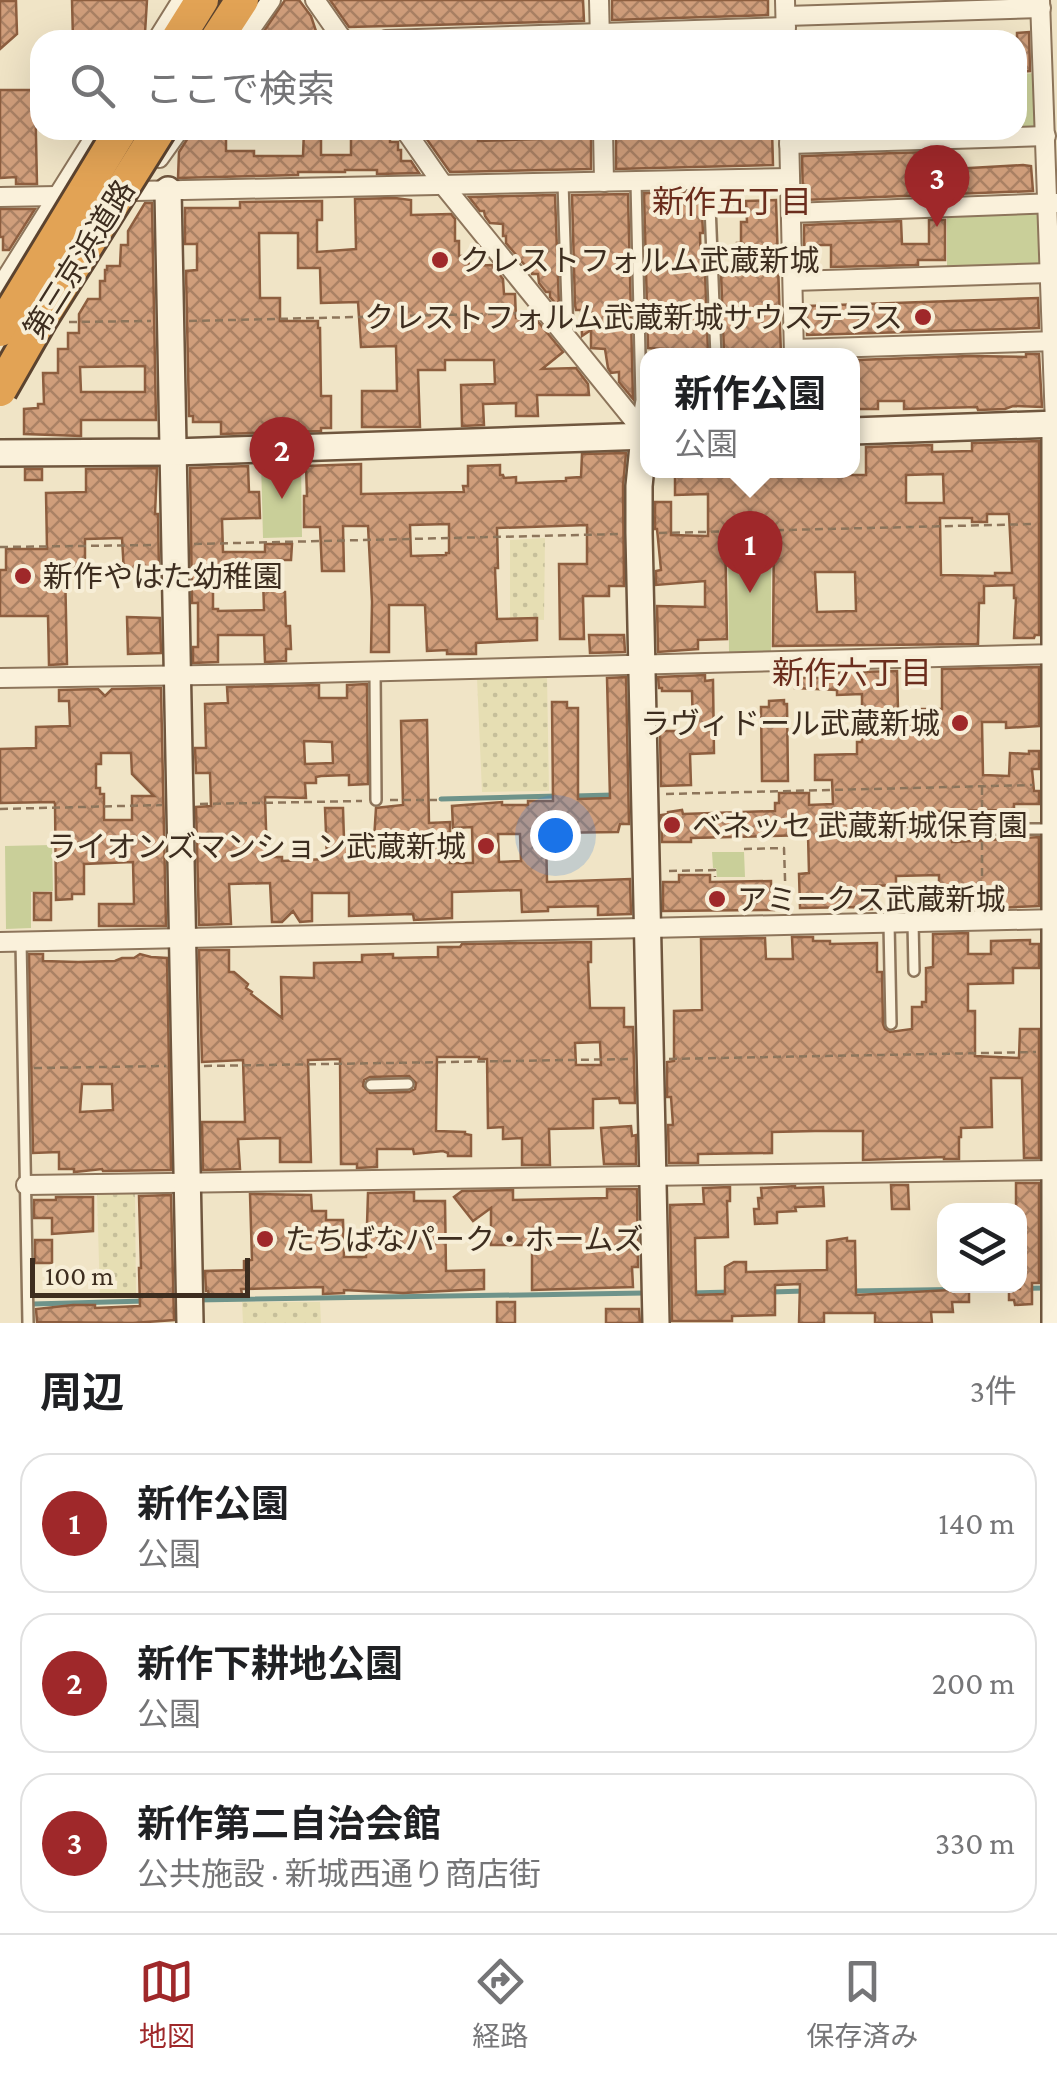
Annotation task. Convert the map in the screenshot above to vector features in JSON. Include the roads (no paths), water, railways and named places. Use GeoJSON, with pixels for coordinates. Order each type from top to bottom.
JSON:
{"type":"FeatureCollection","features":[{"type":"Feature","properties":{"kind":"highway"},"geometry":{"type":"LineString","coordinates":[[172,30],[202,0]]}},
{"type":"Feature","properties":{"kind":"highway"},"geometry":{"type":"LineString","coordinates":[[222,30],[242,0]]}},
{"type":"Feature","properties":{"kind":"highway","name":"第三京浜道路"},"geometry":{"type":"LineString","coordinates":[[0,330],[115,140]]}},
{"type":"Feature","properties":{"kind":"highway","name":"第三京浜道路"},"geometry":{"type":"LineString","coordinates":[[0,390],[153,140]]}},
{"type":"Feature","properties":{"kind":"street"},"geometry":{"type":"LineString","coordinates":[[164,0],[166,30]]}},
{"type":"Feature","properties":{"kind":"street"},"geometry":{"type":"LineString","coordinates":[[169,30],[182,0]]}},
{"type":"Feature","properties":{"kind":"street"},"geometry":{"type":"LineString","coordinates":[[196,30],[215,0]]}},
{"type":"Feature","properties":{"kind":"street"},"geometry":{"type":"LineString","coordinates":[[210,30],[229,0]]}},
{"type":"Feature","properties":{"kind":"street"},"geometry":{"type":"LineString","coordinates":[[250,30],[271,0]]}},
{"type":"Feature","properties":{"kind":"street"},"geometry":{"type":"LineString","coordinates":[[315,0],[335,30]]}},
{"type":"Feature","properties":{"kind":"street"},"geometry":{"type":"LineString","coordinates":[[598,0],[600,30]]}},
{"type":"Feature","properties":{"kind":"street"},"geometry":{"type":"LineString","coordinates":[[681,30],[1041,4],[1053,203],[1056,424],[1055,1323]]}},
{"type":"Feature","properties":{"kind":"street"},"geometry":{"type":"LineString","coordinates":[[1027,137],[1046,136]]}},
{"type":"Feature","properties":{"kind":"street"},"geometry":{"type":"LineString","coordinates":[[0,288],[92,140]]}},
{"type":"Feature","properties":{"kind":"street"},"geometry":{"type":"LineString","coordinates":[[0,364],[116,185],[129,140]]}},
{"type":"Feature","properties":{"kind":"street"},"geometry":{"type":"LineString","coordinates":[[0,408],[53,322],[141,140]]}},
{"type":"Feature","properties":{"kind":"street"},"geometry":{"type":"LineString","coordinates":[[0,346],[116,185],[168,140]]}},
{"type":"Feature","properties":{"kind":"street"},"geometry":{"type":"LineString","coordinates":[[412,140],[444,186],[640,428]]}},
{"type":"Feature","properties":{"kind":"street"},"geometry":{"type":"LineString","coordinates":[[603,140],[604,182]]}},
{"type":"Feature","properties":{"kind":"street"},"geometry":{"type":"LineString","coordinates":[[789,140],[794,348]]}},
{"type":"Feature","properties":{"kind":"street"},"geometry":{"type":"LineString","coordinates":[[940,140],[942,207]]}},
{"type":"Feature","properties":{"kind":"street"},"geometry":{"type":"LineString","coordinates":[[73,170],[116,185],[168,190],[790,178]]}},
{"type":"Feature","properties":{"kind":"street"},"geometry":{"type":"LineString","coordinates":[[168,190],[190,1323]]}},
{"type":"Feature","properties":{"kind":"street"},"geometry":{"type":"LineString","coordinates":[[0,197],[57,196]]}},
{"type":"Feature","properties":{"kind":"street"},"geometry":{"type":"LineString","coordinates":[[791,213],[1053,203]]}},
{"type":"Feature","properties":{"kind":"street"},"geometry":{"type":"LineString","coordinates":[[792,281],[1051,273]]}},
{"type":"Feature","properties":{"kind":"street"},"geometry":{"type":"LineString","coordinates":[[860,349],[1055,341]]}},
{"type":"Feature","properties":{"kind":"street"},"geometry":{"type":"LineString","coordinates":[[860,431],[1056,424]]}},
{"type":"Feature","properties":{"kind":"street"},"geometry":{"type":"LineString","coordinates":[[0,452],[174,452],[640,432]]}},
{"type":"Feature","properties":{"kind":"street"},"geometry":{"type":"LineString","coordinates":[[640,472],[656,1323]]}},
{"type":"Feature","properties":{"kind":"street"},"geometry":{"type":"LineString","coordinates":[[0,678],[1056,654]]}},
{"type":"Feature","properties":{"kind":"street"},"geometry":{"type":"LineString","coordinates":[[0,942],[1056,919]]}},
{"type":"Feature","properties":{"kind":"street"},"geometry":{"type":"LineString","coordinates":[[26,1185],[1056,1170]]}},
{"type":"Feature","properties":{"kind":"lane"},"geometry":{"type":"LineString","coordinates":[[709,180],[716,348]]}},
{"type":"Feature","properties":{"kind":"lane"},"geometry":{"type":"LineString","coordinates":[[636,182],[640,356]]}},
{"type":"Feature","properties":{"kind":"lane"},"geometry":{"type":"LineString","coordinates":[[563,184],[568,338]]}},
{"type":"Feature","properties":{"kind":"lane"},"geometry":{"type":"LineString","coordinates":[[374,671],[376,800]]}},
{"type":"Feature","properties":{"kind":"lane"},"geometry":{"type":"LineString","coordinates":[[949,829],[1056,829]]}},
{"type":"Feature","properties":{"kind":"lane"},"geometry":{"type":"LineString","coordinates":[[914,922],[914,971]]}},
{"type":"Feature","properties":{"kind":"lane"},"geometry":{"type":"LineString","coordinates":[[889,923],[891,1024]]}},
{"type":"Feature","properties":{"kind":"lane"},"geometry":{"type":"LineString","coordinates":[[20,941],[28,1323]]}},
{"type":"Feature","properties":{"kind":"lane"},"geometry":{"type":"LineString","coordinates":[[371,1084],[408,1084]]}},
{"type":"Feature","properties":{"kind":"waterway"},"geometry":{"type":"LineString","coordinates":[[574,796],[613,795]]}},
{"type":"Feature","properties":{"kind":"waterway"},"geometry":{"type":"LineString","coordinates":[[441,799],[558,796]]}},
{"type":"Feature","properties":{"kind":"waterway"},"geometry":{"type":"LineString","coordinates":[[851,1291],[1045,1288]]}},
{"type":"Feature","properties":{"kind":"waterway"},"geometry":{"type":"LineString","coordinates":[[771,1292],[805,1291]]}},
{"type":"Feature","properties":{"kind":"waterway"},"geometry":{"type":"LineString","coordinates":[[691,1293],[730,1292]]}},
{"type":"Feature","properties":{"kind":"waterway"},"geometry":{"type":"LineString","coordinates":[[196,1300],[645,1293]]}},
{"type":"Feature","properties":{"kind":"waterway"},"geometry":{"type":"LineString","coordinates":[[33,1304],[145,1301]]}},
{"type":"Feature","properties":{"kind":"place","name":"新作第二自治会館"},"geometry":{"type":"Point","coordinates":[937,227]}},
{"type":"Feature","properties":{"kind":"place","name":"クレストフォルム武蔵新城"},"geometry":{"type":"Point","coordinates":[440,260]}},
{"type":"Feature","properties":{"kind":"place","name":"クレストフォルム武蔵新城サウステラス"},"geometry":{"type":"Point","coordinates":[923,317]}},
{"type":"Feature","properties":{"kind":"place","name":"新作下耕地公園"},"geometry":{"type":"Point","coordinates":[282,499]}},
{"type":"Feature","properties":{"kind":"place","name":"新作やはた幼稚園"},"geometry":{"type":"Point","coordinates":[23,576]}},
{"type":"Feature","properties":{"kind":"place","name":"新作公園"},"geometry":{"type":"Point","coordinates":[750,593]}},
{"type":"Feature","properties":{"kind":"place","name":"ラヴィドール武蔵新城"},"geometry":{"type":"Point","coordinates":[960,723]}},
{"type":"Feature","properties":{"kind":"place","name":"ベネッセ 武蔵新城保育園"},"geometry":{"type":"Point","coordinates":[672,825]}},
{"type":"Feature","properties":{"kind":"place","name":"ライオンズマンション武蔵新城"},"geometry":{"type":"Point","coordinates":[486,846]}},
{"type":"Feature","properties":{"kind":"place","name":"アミークス武蔵新城"},"geometry":{"type":"Point","coordinates":[717,899]}},
{"type":"Feature","properties":{"kind":"place","name":"たちばなパーク・ホームズ"},"geometry":{"type":"Point","coordinates":[265,1239]}},
{"type":"Feature","properties":{"kind":"district","name":"新作五丁目"},"geometry":{"type":"Point","coordinates":[732,202]}},
{"type":"Feature","properties":{"kind":"district","name":"新作六丁目"},"geometry":{"type":"Point","coordinates":[852,673]}}]}
